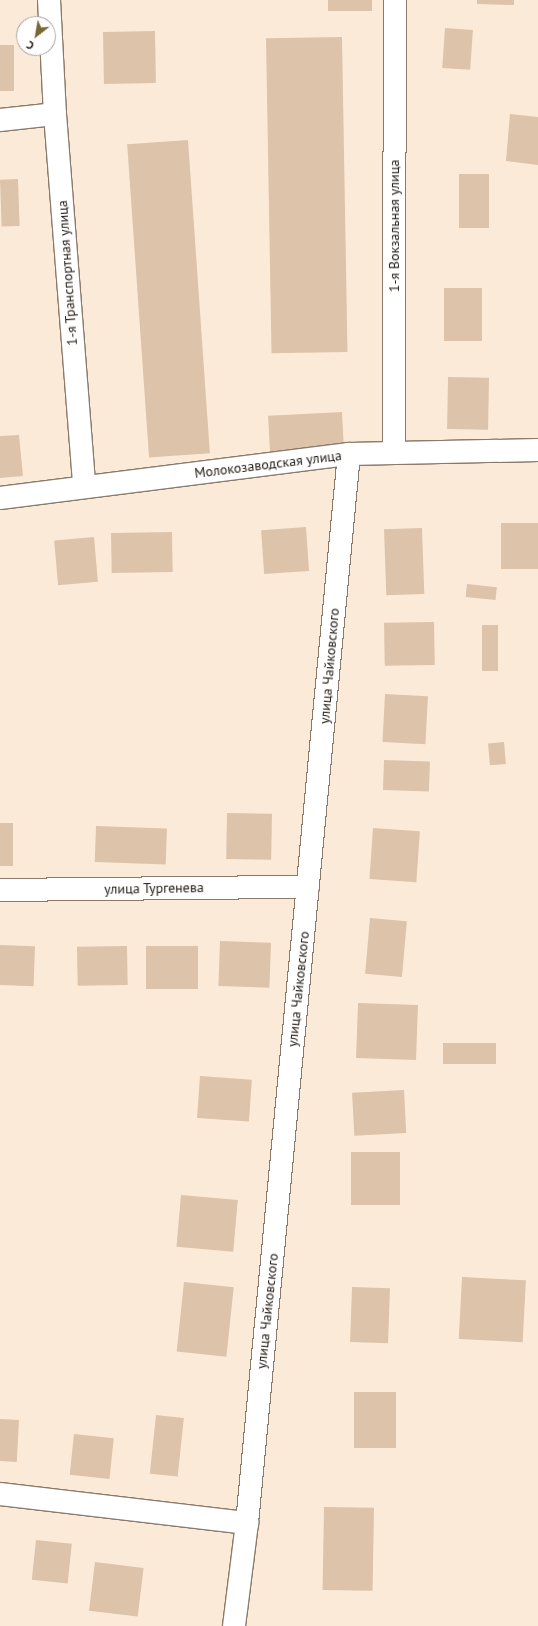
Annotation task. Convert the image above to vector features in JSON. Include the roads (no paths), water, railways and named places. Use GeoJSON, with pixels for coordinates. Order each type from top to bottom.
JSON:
{"type":"FeatureCollection","features":[{"type":"Feature","properties":{"kind":"street","name":"1-я Транспортная улица"},"geometry":{"type":"LineString","coordinates":[[49,0],[55,114],[84,486]]}},
{"type":"Feature","properties":{"kind":"street","name":"1-я Вокзальная улица"},"geometry":{"type":"LineString","coordinates":[[394,453],[395,0]]}},
{"type":"Feature","properties":{"kind":"street"},"geometry":{"type":"LineString","coordinates":[[0,120],[55,114]]}},
{"type":"Feature","properties":{"kind":"street","name":"Молокозаводская улица"},"geometry":{"type":"LineString","coordinates":[[0,498],[84,486],[350,454],[538,450]]}},
{"type":"Feature","properties":{"kind":"street","name":"улица Чайковского"},"geometry":{"type":"LineString","coordinates":[[234,1626],[247,1524],[350,454]]}},
{"type":"Feature","properties":{"kind":"street","name":"улица Тургенева"},"geometry":{"type":"LineString","coordinates":[[0,890],[308,887]]}},
{"type":"Feature","properties":{"kind":"street"},"geometry":{"type":"LineString","coordinates":[[0,1494],[247,1524]]}}]}
